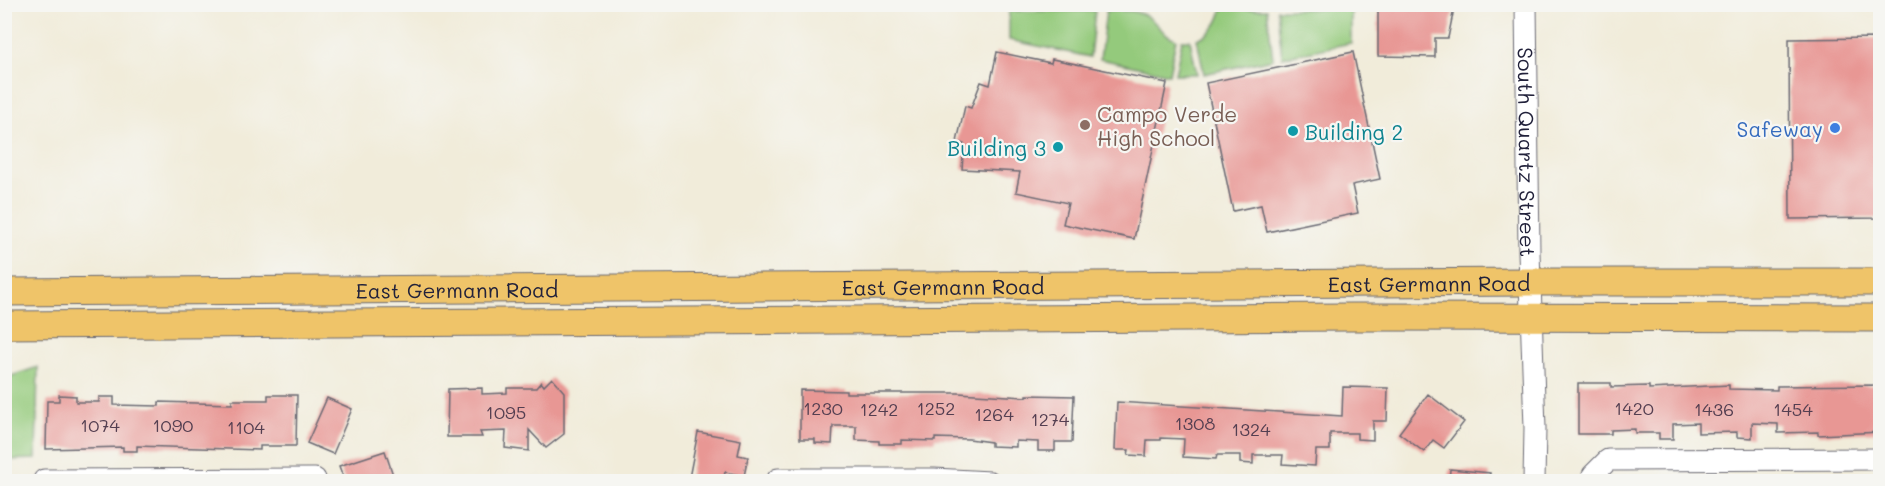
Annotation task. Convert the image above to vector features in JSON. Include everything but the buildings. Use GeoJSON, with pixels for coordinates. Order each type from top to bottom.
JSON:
{"type":"FeatureCollection","features":[{"type":"Feature","properties":{"kind":"main road","name":"East Germann Road"},"geometry":{"type":"LineString","coordinates":[[4,292],[1530,282],[1881,282]]}},
{"type":"Feature","properties":{"kind":"main road","name":"East Germann Road"},"geometry":{"type":"LineString","coordinates":[[4,325],[695,320],[1881,318]]}},
{"type":"Feature","properties":{"kind":"street","name":"South Quartz Street"},"geometry":{"type":"LineString","coordinates":[[1526,4],[1530,282],[1535,428],[1534,482]]}},
{"type":"Feature","properties":{"kind":"street"},"geometry":{"type":"LineString","coordinates":[[1593,478],[1608,460],[1881,459]]}},
{"type":"Feature","properties":{"kind":"street"},"geometry":{"type":"LineString","coordinates":[[778,480],[934,478],[990,482]]}},
{"type":"Feature","properties":{"kind":"street"},"geometry":{"type":"LineString","coordinates":[[44,481],[315,480]]}},
{"type":"Feature","properties":{"kind":"green space"},"geometry":{"type":"Polygon","coordinates":[[[1222,9],[1267,9],[1273,59],[1204,74],[1197,39],[1214,28],[1222,9]]]}},
{"type":"Feature","properties":{"kind":"green space"},"geometry":{"type":"Polygon","coordinates":[[[1277,9],[1351,9],[1351,43],[1282,57],[1277,9]]]}},
{"type":"Feature","properties":{"kind":"green space"},"geometry":{"type":"Polygon","coordinates":[[[1009,11],[1095,11],[1090,57],[1009,40],[1009,11]]]}},
{"type":"Feature","properties":{"kind":"green space"},"geometry":{"type":"Polygon","coordinates":[[[1106,11],[1131,11],[1142,14],[1176,39],[1169,74],[1100,59],[1106,11]]]}},
{"type":"Feature","properties":{"kind":"green space"},"geometry":{"type":"Polygon","coordinates":[[[1182,40],[1190,40],[1197,74],[1175,74],[1182,40]]]}},
{"type":"Feature","properties":{"kind":"green space"},"geometry":{"type":"Polygon","coordinates":[[[38,367],[36,459],[5,460],[5,378],[38,367]]]}},
{"type":"Feature","properties":{"kind":"place","name":"Campo Verde High School"},"geometry":{"type":"Point","coordinates":[1085,125]}},
{"type":"Feature","properties":{"kind":"place","name":"Safeway"},"geometry":{"type":"Point","coordinates":[1835,128]}},
{"type":"Feature","properties":{"kind":"place","name":"Building 2"},"geometry":{"type":"Point","coordinates":[1293,131]}},
{"type":"Feature","properties":{"kind":"place","name":"Building 3"},"geometry":{"type":"Point","coordinates":[1058,147]}}]}
